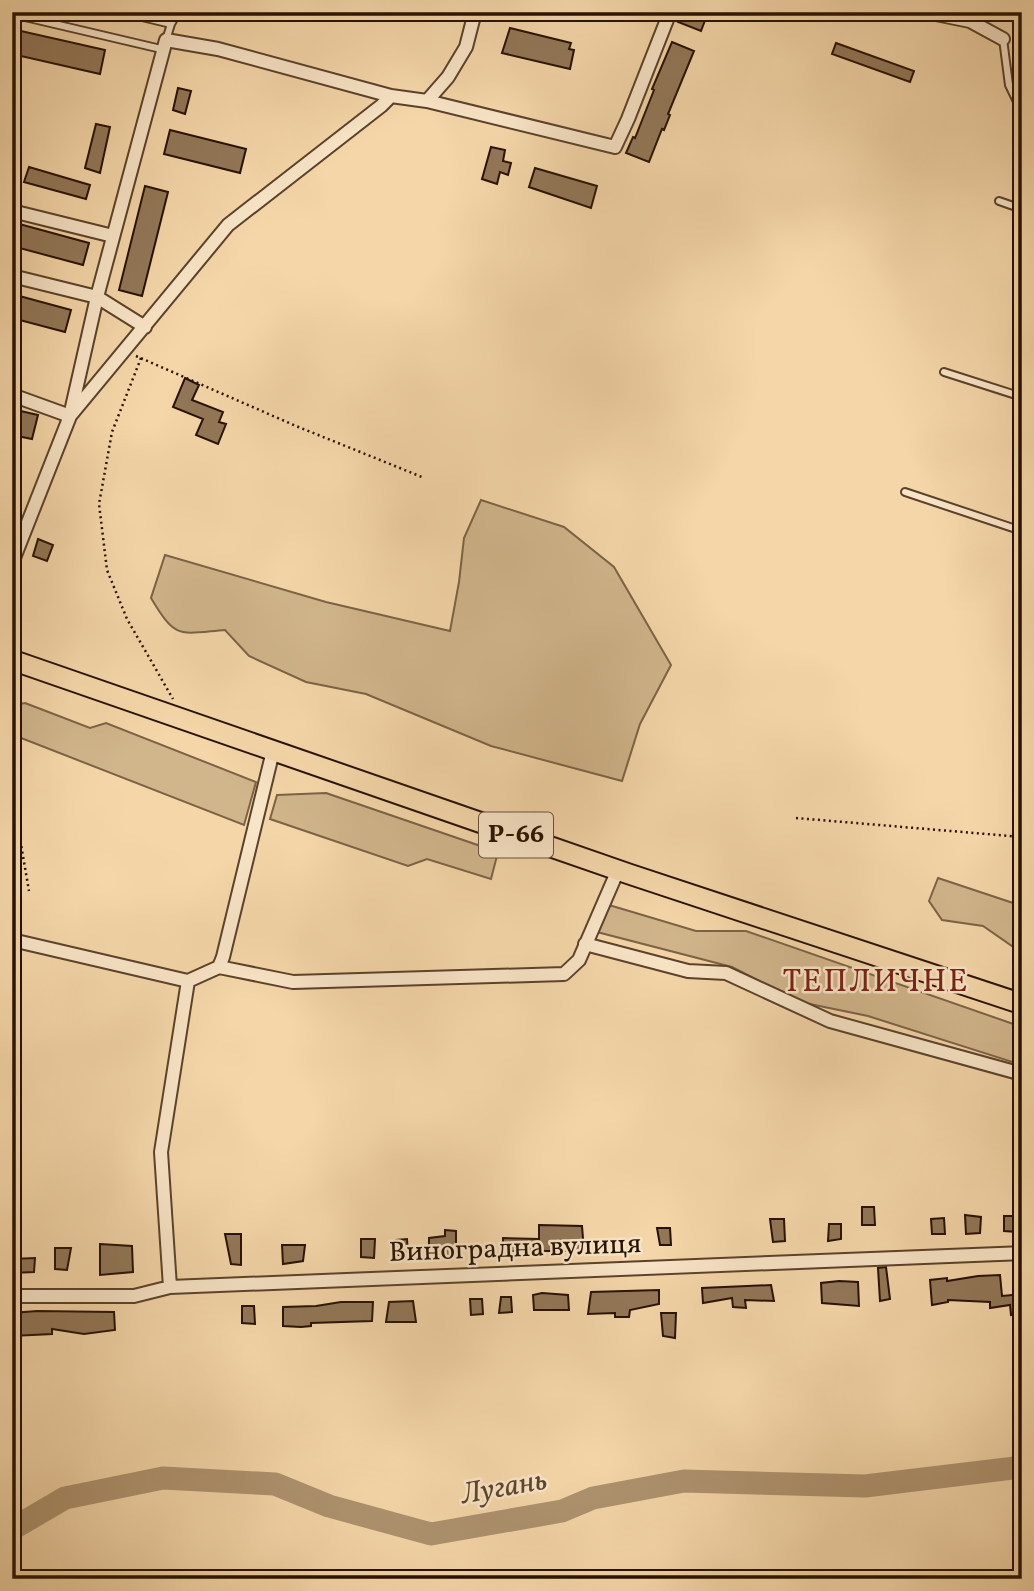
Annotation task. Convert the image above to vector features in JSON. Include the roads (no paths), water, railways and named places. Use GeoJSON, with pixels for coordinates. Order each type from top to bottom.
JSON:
{"type":"FeatureCollection","features":[{"type":"Feature","properties":{"kind":"main road","name":"Р-66"},"geometry":{"type":"LineString","coordinates":[[12,660],[618,870],[1022,1004]]}},
{"type":"Feature","properties":{"kind":"street"},"geometry":{"type":"LineString","coordinates":[[427,101],[448,77],[466,47],[475,12]]}},
{"type":"Feature","properties":{"kind":"street"},"geometry":{"type":"LineString","coordinates":[[12,563],[70,416],[97,297],[163,45],[218,49],[391,96],[427,101],[615,147],[670,12]]}},
{"type":"Feature","properties":{"kind":"street"},"geometry":{"type":"LineString","coordinates":[[926,12],[970,21],[1003,39]]}},
{"type":"Feature","properties":{"kind":"street"},"geometry":{"type":"LineString","coordinates":[[70,416],[228,225],[391,96]]}},
{"type":"Feature","properties":{"kind":"street"},"geometry":{"type":"LineString","coordinates":[[12,211],[113,236]]}},
{"type":"Feature","properties":{"kind":"street"},"geometry":{"type":"LineString","coordinates":[[12,276],[97,297],[145,327]]}},
{"type":"Feature","properties":{"kind":"street"},"geometry":{"type":"LineString","coordinates":[[12,395],[70,416]]}},
{"type":"Feature","properties":{"kind":"street"},"geometry":{"type":"LineString","coordinates":[[219,967],[273,751]]}},
{"type":"Feature","properties":{"kind":"street"},"geometry":{"type":"LineString","coordinates":[[12,940],[188,981],[219,967],[293,982],[564,974],[579,960],[618,870]]}},
{"type":"Feature","properties":{"kind":"street"},"geometry":{"type":"LineString","coordinates":[[585,944],[688,971],[726,973],[830,1021],[1022,1074]]}},
{"type":"Feature","properties":{"kind":"street"},"geometry":{"type":"LineString","coordinates":[[170,1287],[161,1152],[188,981]]}},
{"type":"Feature","properties":{"kind":"street","name":"Виноградна вулиця"},"geometry":{"type":"LineString","coordinates":[[12,1296],[134,1296],[170,1287],[1022,1253]]}},
{"type":"Feature","properties":{"kind":"lane"},"geometry":{"type":"LineString","coordinates":[[121,12],[171,24]]}},
{"type":"Feature","properties":{"kind":"lane"},"geometry":{"type":"LineString","coordinates":[[12,14],[163,45],[177,12]]}},
{"type":"Feature","properties":{"kind":"lane"},"geometry":{"type":"LineString","coordinates":[[1003,39],[1009,85],[1022,112]]}},
{"type":"Feature","properties":{"kind":"lane"},"geometry":{"type":"LineString","coordinates":[[999,201],[1022,209]]}},
{"type":"Feature","properties":{"kind":"lane"},"geometry":{"type":"LineString","coordinates":[[944,372],[1022,397]]}},
{"type":"Feature","properties":{"kind":"lane"},"geometry":{"type":"LineString","coordinates":[[905,492],[1022,531]]}},
{"type":"Feature","properties":{"kind":"waterway","name":"Лугань"},"geometry":{"type":"LineString","coordinates":[[12,1529],[65,1498],[163,1478],[275,1484],[329,1506],[431,1534],[562,1511],[593,1498],[684,1481],[865,1486],[1022,1467]]}},
{"type":"Feature","properties":{"kind":"district","name":"ТЕПЛИЧНЕ"},"geometry":{"type":"Point","coordinates":[876,983]}}]}
